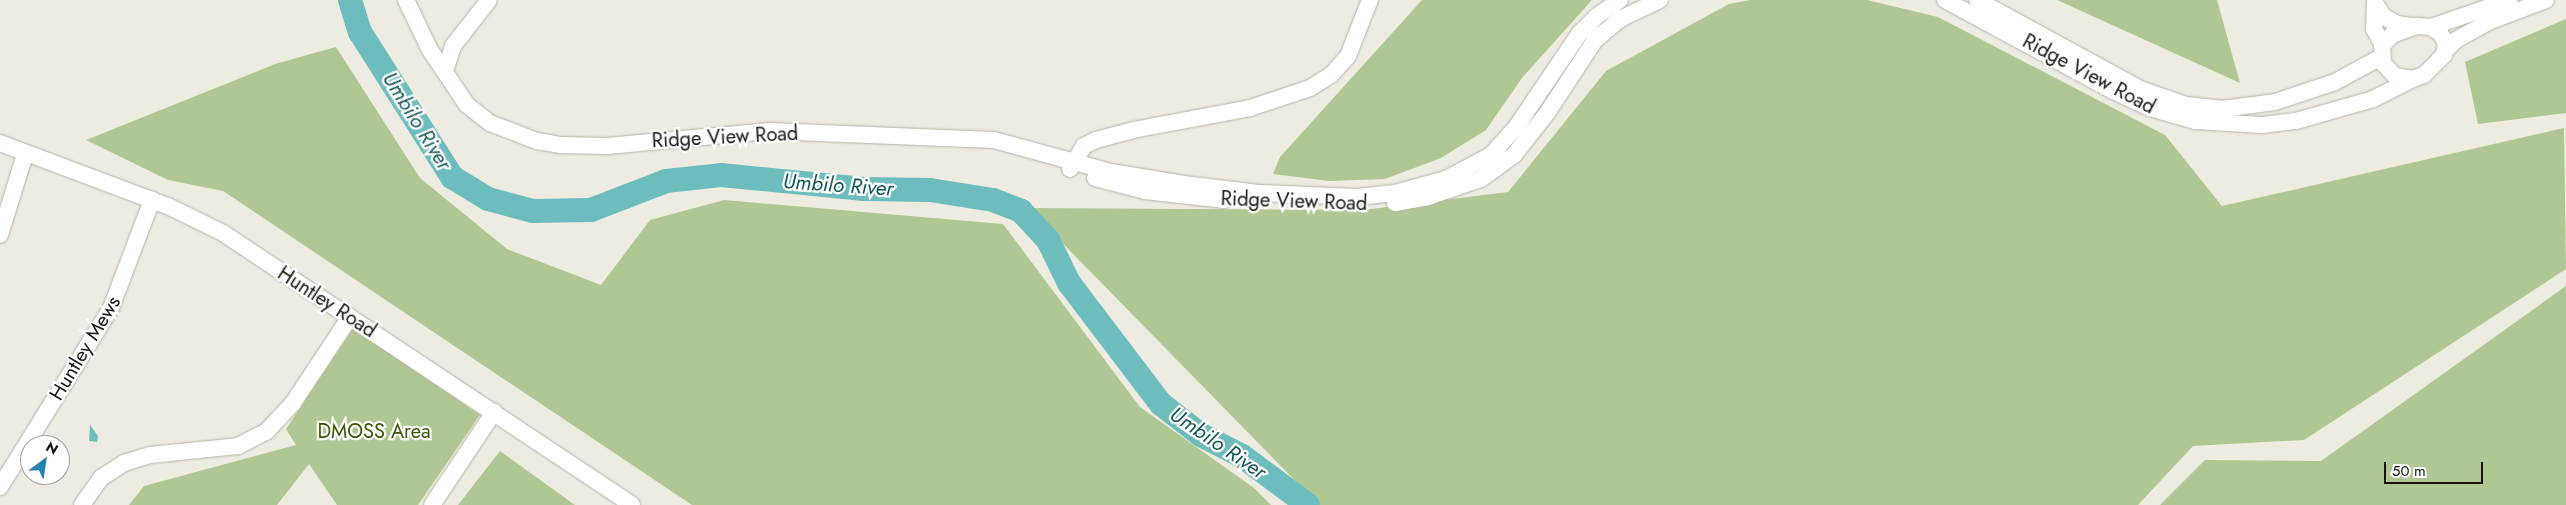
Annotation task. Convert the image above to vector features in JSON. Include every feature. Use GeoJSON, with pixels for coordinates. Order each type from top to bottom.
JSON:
{"type":"FeatureCollection","features":[{"type":"Feature","properties":{"kind":"street","name":"Ridge View Road"},"geometry":{"type":"LineString","coordinates":[[406,0],[430,50],[467,105],[490,123],[521,136],[560,145],[608,146],[770,131],[994,140],[1032,149],[1145,191],[1281,205],[1360,205],[1428,197],[1481,179],[1514,155],[1547,113],[1595,40],[1620,19],[1660,0]]}},
{"type":"Feature","properties":{"kind":"street"},"geometry":{"type":"LineString","coordinates":[[445,71],[453,46],[489,0]]}},
{"type":"Feature","properties":{"kind":"street"},"geometry":{"type":"LineString","coordinates":[[1071,164],[1084,146],[1107,137],[1250,108],[1310,88],[1331,75],[1348,56],[1370,0]]}},
{"type":"Feature","properties":{"kind":"street","name":"Ridge View Road"},"geometry":{"type":"LineString","coordinates":[[1071,164],[1167,182],[1302,196],[1394,193],[1439,181],[1469,169],[1505,141],[1579,34],[1597,16],[1620,0]]}},
{"type":"Feature","properties":{"kind":"street","name":"Ridge View Road"},"geometry":{"type":"LineString","coordinates":[[1945,0],[2155,96],[2186,105],[2222,109],[2275,102],[2312,90],[2356,72],[2382,51],[2392,36],[2510,0]]}},
{"type":"Feature","properties":{"kind":"street","name":"Ridge View Road"},"geometry":{"type":"LineString","coordinates":[[1977,0],[2150,108],[2195,121],[2262,125],[2324,114],[2373,100],[2434,68],[2446,50],[2456,40],[2488,22],[2546,0]]}},
{"type":"Feature","properties":{"kind":"street"},"geometry":{"type":"LineString","coordinates":[[2375,2],[2379,13],[2391,21],[2424,27],[2444,37],[2446,50]]}},
{"type":"Feature","properties":{"kind":"street"},"geometry":{"type":"LineString","coordinates":[[2375,2],[2374,29],[2389,71],[2413,79]]}},
{"type":"Feature","properties":{"kind":"street","name":"Huntley Road"},"geometry":{"type":"LineString","coordinates":[[0,142],[25,154],[152,200],[223,233],[632,505]]}},
{"type":"Feature","properties":{"kind":"street"},"geometry":{"type":"LineString","coordinates":[[0,235],[25,154]]}},
{"type":"Feature","properties":{"kind":"street","name":"Huntley Mews"},"geometry":{"type":"LineString","coordinates":[[0,487],[111,308],[152,200]]}},
{"type":"Feature","properties":{"kind":"street"},"geometry":{"type":"LineString","coordinates":[[82,505],[102,478],[124,463],[150,455],[238,446],[266,432],[293,403],[350,317]]}},
{"type":"Feature","properties":{"kind":"street"},"geometry":{"type":"LineString","coordinates":[[432,505],[494,412]]}},
{"type":"Feature","properties":{"kind":"green space"},"geometry":{"type":"Polygon","coordinates":[[[1422,0],[1592,0],[1522,78],[1486,130],[1441,158],[1385,179],[1329,181],[1273,174],[1280,157],[1422,0]]]}},
{"type":"Feature","properties":{"kind":"green space"},"geometry":{"type":"Polygon","coordinates":[[[1750,0],[1867,0],[1938,17],[2165,135],[2222,206],[2564,128],[2566,269],[2304,440],[2193,446],[2138,505],[1319,505],[1028,208],[1363,210],[1508,192],[1606,71],[1729,4],[1750,0]]]}},
{"type":"Feature","properties":{"kind":"green space"},"geometry":{"type":"Polygon","coordinates":[[[2057,0],[2217,0],[2240,83],[2057,0]]]}},
{"type":"Feature","properties":{"kind":"green space"},"geometry":{"type":"Polygon","coordinates":[[[2566,19],[2566,113],[2478,124],[2465,62],[2566,19]]]}},
{"type":"Feature","properties":{"kind":"green space"},"geometry":{"type":"Polygon","coordinates":[[[336,47],[420,178],[507,249],[601,285],[650,220],[724,200],[1003,224],[1140,407],[1254,488],[1271,505],[692,505],[223,191],[168,180],[86,140],[275,64],[336,47]]]}},
{"type":"Feature","properties":{"kind":"green space"},"geometry":{"type":"Polygon","coordinates":[[[2566,286],[2566,505],[2160,505],[2205,460],[2321,461],[2566,286]]]}},
{"type":"Feature","properties":{"kind":"green space","name":"DMOSS Area"},"geometry":{"type":"Polygon","coordinates":[[[353,329],[480,415],[418,505],[337,505],[309,464],[277,505],[129,505],[144,486],[296,445],[286,429],[353,329]]]}},
{"type":"Feature","properties":{"kind":"green space"},"geometry":{"type":"Polygon","coordinates":[[[500,451],[575,505],[458,505],[500,451]]]}},
{"type":"Feature","properties":{"kind":"water"},"geometry":{"type":"Polygon","coordinates":[[[90,425],[98,436],[97,442],[89,441],[90,425]]]}},
{"type":"Feature","properties":{"kind":"waterway","name":"Umbilo River"},"geometry":{"type":"LineString","coordinates":[[350,0],[360,32],[452,177],[488,199],[533,211],[591,210],[666,181],[721,175],[864,189],[930,190],[993,200],[1021,211],[1048,240],[1069,283],[1161,404],[1201,435],[1242,456],[1308,505]]}}]}
